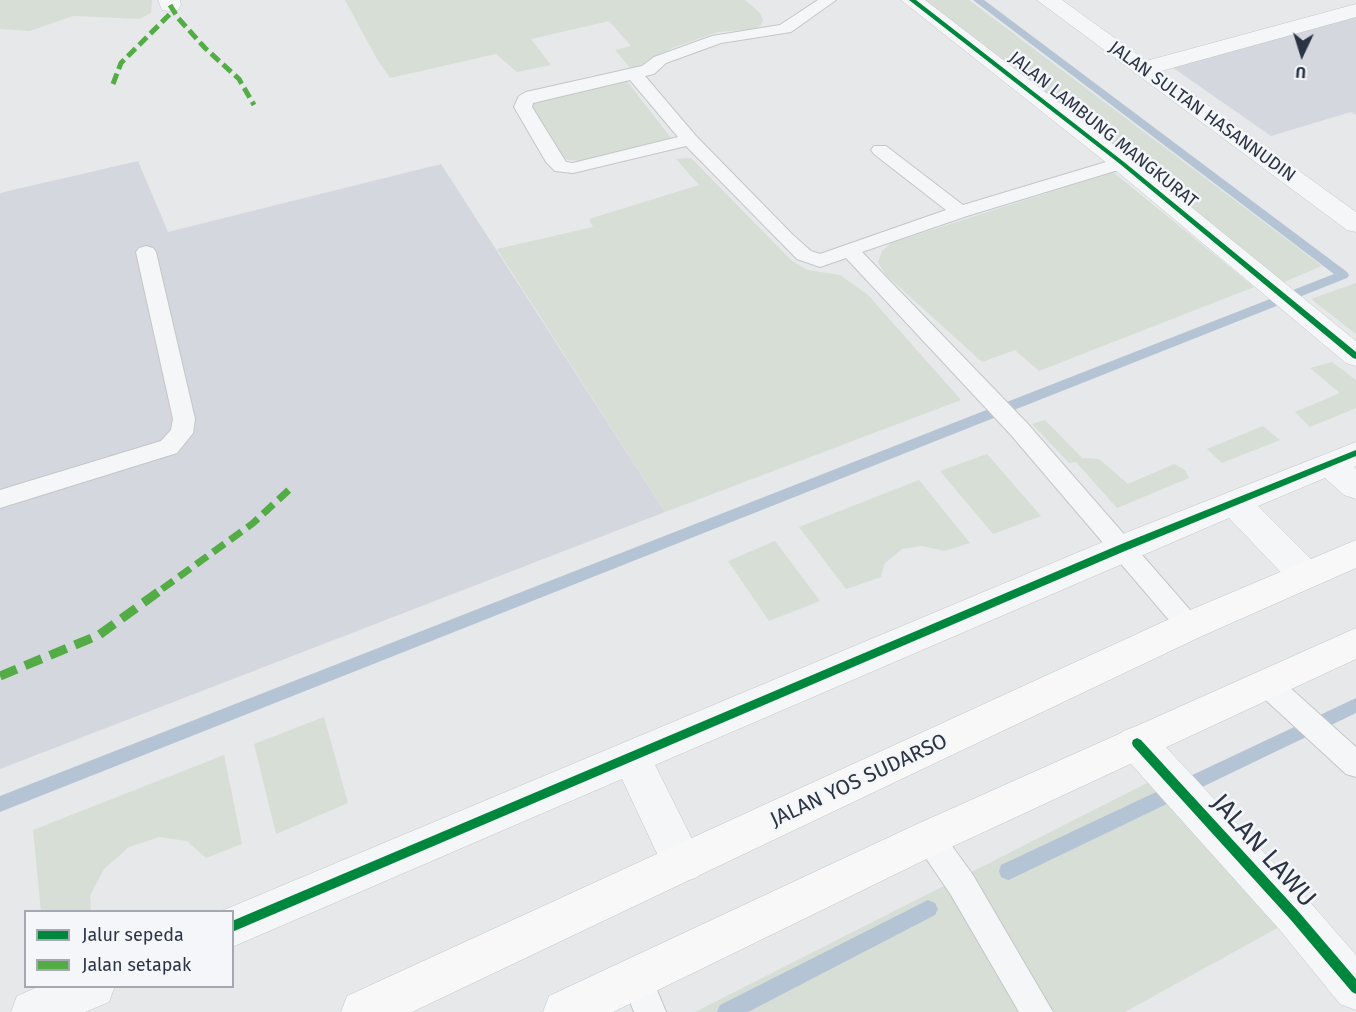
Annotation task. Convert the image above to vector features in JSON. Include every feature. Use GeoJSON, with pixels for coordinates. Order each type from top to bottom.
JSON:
{"type":"FeatureCollection","features":[{"type":"Feature","properties":{"kind":"main road","name":"JALAN YOS SUDARSO"},"geometry":{"type":"LineString","coordinates":[[363,1012],[1189,626],[1356,553]]}},
{"type":"Feature","properties":{"kind":"main road"},"geometry":{"type":"LineString","coordinates":[[565,1012],[643,994],[929,838],[1356,643]]}},
{"type":"Feature","properties":{"kind":"street","name":"JALAN LAMBUNG MANGKURAT"},"geometry":{"type":"LineString","coordinates":[[912,0],[1122,163],[1356,356]]}},
{"type":"Feature","properties":{"kind":"street","name":"JALAN SULTAN HASANNUDIN"},"geometry":{"type":"LineString","coordinates":[[1048,0],[1356,224]]}},
{"type":"Feature","properties":{"kind":"street"},"geometry":{"type":"LineString","coordinates":[[1143,69],[1356,10]]}},
{"type":"Feature","properties":{"kind":"street"},"geometry":{"type":"LineString","coordinates":[[234,926],[1122,548],[1234,503],[1348,468]]}},
{"type":"Feature","properties":{"kind":"street"},"geometry":{"type":"LineString","coordinates":[[1234,503],[1305,575]]}},
{"type":"Feature","properties":{"kind":"street","name":"JALAN LAWU"},"geometry":{"type":"LineString","coordinates":[[1137,743],[1294,915],[1356,988]]}},
{"type":"Feature","properties":{"kind":"street"},"geometry":{"type":"LineString","coordinates":[[632,756],[683,863]]}},
{"type":"Feature","properties":{"kind":"street"},"geometry":{"type":"LineString","coordinates":[[33,1012],[91,988]]}},
{"type":"Feature","properties":{"kind":"lane"},"geometry":{"type":"LineString","coordinates":[[690,140],[573,168],[561,166],[555,162],[523,107],[525,100],[532,96],[648,70],[660,60],[718,39],[785,29],[828,0]]}},
{"type":"Feature","properties":{"kind":"lane"},"geometry":{"type":"LineString","coordinates":[[634,74],[690,140],[786,239],[804,255],[820,261],[960,212],[1122,163]]}},
{"type":"Feature","properties":{"kind":"lane"},"geometry":{"type":"LineString","coordinates":[[880,150],[960,212]]}},
{"type":"Feature","properties":{"kind":"lane"},"geometry":{"type":"LineString","coordinates":[[849,250],[1012,422],[1189,626]]}},
{"type":"Feature","properties":{"kind":"lane"},"geometry":{"type":"LineString","coordinates":[[0,499],[169,447],[182,433],[184,419],[146,252]]}},
{"type":"Feature","properties":{"kind":"lane"},"geometry":{"type":"LineString","coordinates":[[1267,684],[1356,765]]}},
{"type":"Feature","properties":{"kind":"lane"},"geometry":{"type":"LineString","coordinates":[[929,838],[962,885],[1037,1012]]}},
{"type":"Feature","properties":{"kind":"shaded area"},"geometry":{"type":"Polygon","coordinates":[[[0,0],[152,0],[151,13],[139,19],[73,16],[30,31],[0,29],[0,0]]]}},
{"type":"Feature","properties":{"kind":"shaded area"},"geometry":{"type":"Polygon","coordinates":[[[345,0],[745,0],[760,13],[763,20],[761,25],[755,29],[718,32],[672,48],[632,70],[615,50],[631,46],[609,21],[531,39],[551,65],[517,72],[496,54],[390,78],[345,0]]]}},
{"type":"Feature","properties":{"kind":"shaded area"},"geometry":{"type":"Polygon","coordinates":[[[921,0],[969,0],[1322,266],[1284,282],[921,0]]]}},
{"type":"Feature","properties":{"kind":"shaded area"},"geometry":{"type":"Polygon","coordinates":[[[1356,15],[1356,115],[1351,112],[1271,136],[1172,67],[1356,15]]]}},
{"type":"Feature","properties":{"kind":"shaded area"},"geometry":{"type":"Polygon","coordinates":[[[626,80],[671,138],[580,161],[563,159],[531,107],[536,100],[626,80]]]}},
{"type":"Feature","properties":{"kind":"shaded area"},"geometry":{"type":"Polygon","coordinates":[[[691,158],[791,260],[807,270],[840,275],[868,295],[961,400],[665,512],[497,249],[593,227],[589,219],[699,185],[676,159],[691,158]]]}},
{"type":"Feature","properties":{"kind":"shaded area"},"geometry":{"type":"Polygon","coordinates":[[[138,161],[168,232],[441,164],[665,512],[0,769],[0,193],[138,161]]]}},
{"type":"Feature","properties":{"kind":"shaded area"},"geometry":{"type":"Polygon","coordinates":[[[1113,172],[1254,287],[1039,371],[1015,350],[982,362],[885,274],[878,262],[882,251],[891,243],[1113,172]]]}},
{"type":"Feature","properties":{"kind":"shaded area"},"geometry":{"type":"Polygon","coordinates":[[[1356,283],[1356,334],[1311,299],[1356,283]]]}},
{"type":"Feature","properties":{"kind":"shaded area"},"geometry":{"type":"Polygon","coordinates":[[[1332,362],[1356,380],[1356,408],[1310,427],[1295,412],[1340,393],[1310,368],[1332,362]]]}},
{"type":"Feature","properties":{"kind":"shaded area"},"geometry":{"type":"Polygon","coordinates":[[[1045,420],[1082,458],[1099,459],[1128,484],[1174,464],[1185,470],[1189,478],[1117,508],[1076,462],[1069,463],[1032,424],[1045,420]]]}},
{"type":"Feature","properties":{"kind":"shaded area"},"geometry":{"type":"Polygon","coordinates":[[[1263,426],[1280,440],[1222,463],[1207,449],[1263,426]]]}},
{"type":"Feature","properties":{"kind":"shaded area"},"geometry":{"type":"Polygon","coordinates":[[[987,454],[1041,516],[993,534],[940,471],[987,454]]]}},
{"type":"Feature","properties":{"kind":"shaded area"},"geometry":{"type":"Polygon","coordinates":[[[919,480],[970,543],[945,551],[922,546],[902,549],[884,564],[881,577],[846,589],[799,527],[919,480]]]}},
{"type":"Feature","properties":{"kind":"shaded area"},"geometry":{"type":"Polygon","coordinates":[[[775,541],[820,601],[769,621],[728,561],[775,541]]]}},
{"type":"Feature","properties":{"kind":"shaded area"},"geometry":{"type":"Polygon","coordinates":[[[324,717],[348,803],[276,834],[254,744],[324,717]]]}},
{"type":"Feature","properties":{"kind":"shaded area"},"geometry":{"type":"Polygon","coordinates":[[[224,755],[242,844],[206,858],[187,841],[159,837],[129,847],[104,869],[90,896],[91,909],[41,910],[33,830],[224,755]]]}},
{"type":"Feature","properties":{"kind":"shaded area"},"geometry":{"type":"Polygon","coordinates":[[[1151,781],[1281,926],[1125,1012],[695,1012],[1151,781]]]}},
{"type":"Feature","properties":{"kind":"waterway"},"geometry":{"type":"LineString","coordinates":[[0,804],[1343,275],[978,0]]}},
{"type":"Feature","properties":{"kind":"waterway"},"geometry":{"type":"LineString","coordinates":[[1008,871],[1356,705]]}},
{"type":"Feature","properties":{"kind":"waterway"},"geometry":{"type":"LineString","coordinates":[[727,1012],[928,909]]}},
{"type":"Feature","properties":{"kind":"marked path"},"geometry":{"type":"LineString","coordinates":[[170,5],[178,18],[205,48],[239,79],[254,105]]}},
{"type":"Feature","properties":{"kind":"marked path"},"geometry":{"type":"LineString","coordinates":[[113,84],[121,63],[173,11]]}},
{"type":"Feature","properties":{"kind":"marked path"},"geometry":{"type":"LineString","coordinates":[[0,676],[99,635],[252,524],[292,487]]}},
{"type":"Feature","properties":{"kind":"cycle path"},"geometry":{"type":"LineString","coordinates":[[912,0],[1122,163],[1356,356]]}},
{"type":"Feature","properties":{"kind":"cycle path"},"geometry":{"type":"LineString","coordinates":[[234,926],[1122,548],[1356,453]]}},
{"type":"Feature","properties":{"kind":"cycle path"},"geometry":{"type":"LineString","coordinates":[[1137,743],[1294,915],[1356,988]]}}]}
